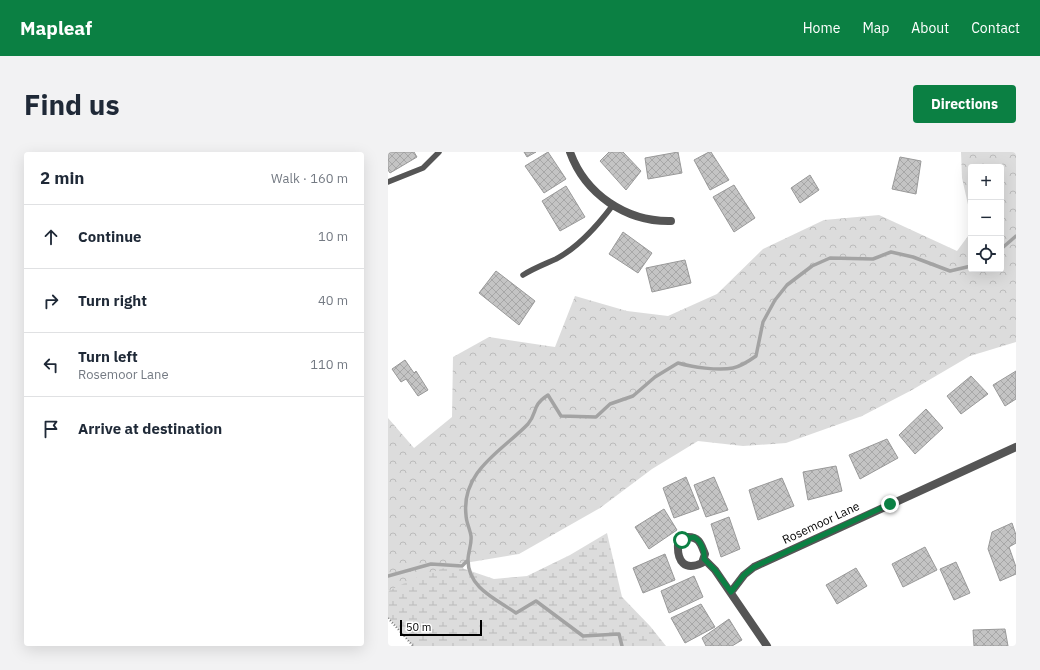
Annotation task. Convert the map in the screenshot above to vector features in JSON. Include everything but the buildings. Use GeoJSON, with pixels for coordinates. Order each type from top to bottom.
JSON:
{"type":"FeatureCollection","features":[{"type":"Feature","properties":{"kind":"street"},"geometry":{"type":"LineString","coordinates":[[570,152],[581,174],[591,187],[613,206],[647,219],[671,220]]}},
{"type":"Feature","properties":{"kind":"street","name":"Rosemoor Lane"},"geometry":{"type":"LineString","coordinates":[[731,592],[744,575],[754,567],[1016,447]]}},
{"type":"Feature","properties":{"kind":"street"},"geometry":{"type":"LineString","coordinates":[[704,559],[715,570],[731,592],[767,646]]}},
{"type":"Feature","properties":{"kind":"lane"},"geometry":{"type":"LineString","coordinates":[[388,182],[423,168],[438,152]]}},
{"type":"Feature","properties":{"kind":"lane"},"geometry":{"type":"LineString","coordinates":[[523,276],[536,267],[558,258],[576,244],[600,223],[613,206]]}},
{"type":"Feature","properties":{"kind":"path"},"geometry":{"type":"LineString","coordinates":[[388,618],[413,646]]}},
{"type":"Feature","properties":{"kind":"green space"},"geometry":{"type":"Polygon","coordinates":[[[961,152],[1016,152],[1016,342],[970,356],[912,390],[862,416],[786,443],[743,446],[698,441],[652,469],[600,508],[519,554],[453,565],[388,591],[388,418],[414,448],[452,417],[453,357],[489,337],[555,347],[575,296],[627,311],[668,316],[717,294],[763,249],[824,220],[879,215],[957,251],[968,236],[968,272],[1004,272],[1004,164],[968,164],[968,205],[962,178],[961,152]]]}},
{"type":"Feature","properties":{"kind":"green space"},"geometry":{"type":"Polygon","coordinates":[[[607,533],[622,597],[650,626],[666,646],[413,646],[388,617],[388,591],[420,576],[453,565],[494,579],[527,576],[570,555],[607,533]]]}},
{"type":"Feature","properties":{"kind":"waterway"},"geometry":{"type":"LineString","coordinates":[[1004,246],[1016,236]]}},
{"type":"Feature","properties":{"kind":"waterway"},"geometry":{"type":"LineString","coordinates":[[622,646],[619,634],[583,636],[536,601],[516,613],[484,592],[473,578],[469,570],[468,560],[471,536],[466,515],[466,500],[470,486],[485,463],[528,424],[539,402],[548,395],[561,416],[596,417],[610,404],[633,396],[655,377],[678,363],[713,369],[727,369],[742,365],[756,356],[763,322],[775,300],[787,285],[812,266],[830,258],[873,259],[891,252],[913,257],[950,271],[968,267]]}},
{"type":"Feature","properties":{"kind":"waterway"},"geometry":{"type":"LineString","coordinates":[[388,576],[431,564],[462,566],[468,560]]}},
{"type":"Feature","properties":{"kind":"route"},"geometry":{"type":"LineString","coordinates":[[682,540],[688,537],[697,538],[705,554],[704,559],[715,570],[731,592],[744,575],[754,567],[890,504]]}}]}
